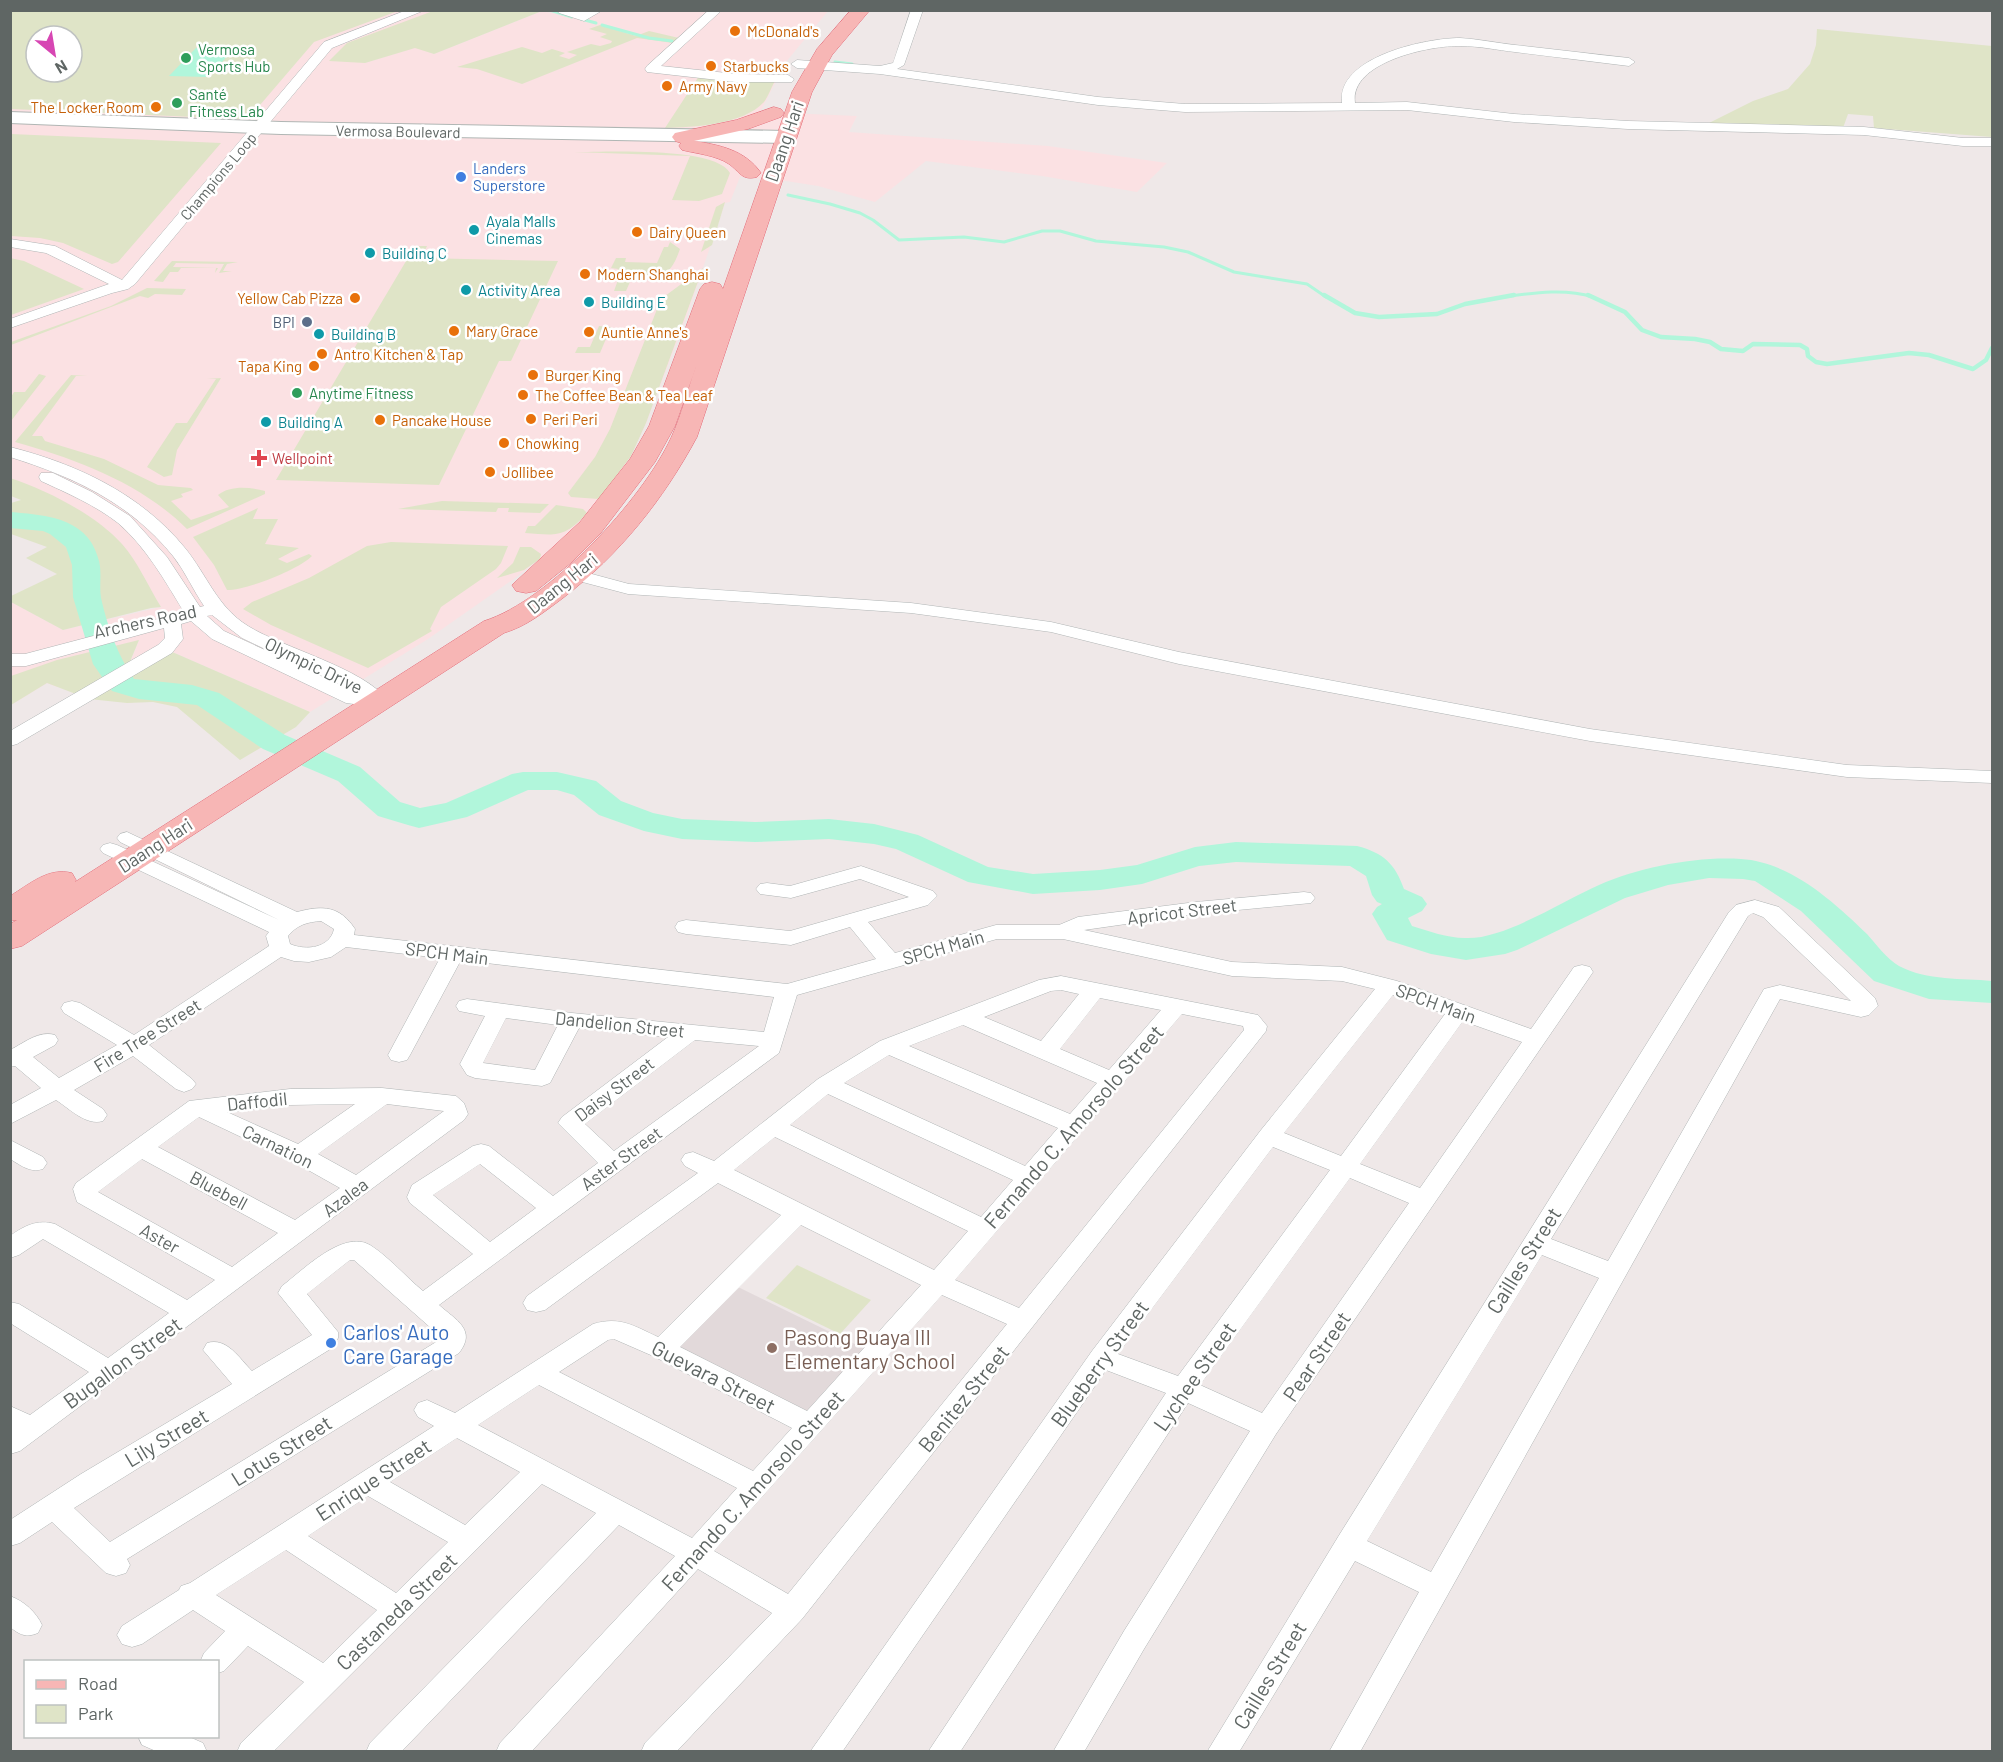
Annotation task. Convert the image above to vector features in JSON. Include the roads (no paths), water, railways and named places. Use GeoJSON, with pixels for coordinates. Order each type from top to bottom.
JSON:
{"type":"FeatureCollection","features":[{"type":"Feature","properties":{"kind":"main road","name":"Daang Hari"},"geometry":{"type":"LineString","coordinates":[[366,696],[494,627],[510,623],[577,575],[603,550],[656,484],[693,418],[773,142],[774,113],[828,23],[842,10]]}},
{"type":"Feature","properties":{"kind":"main road","name":"Daang Hari"},"geometry":{"type":"LineString","coordinates":[[800,69],[835,38],[861,10]]}},
{"type":"Feature","properties":{"kind":"main road","name":"Daang Hari"},"geometry":{"type":"LineString","coordinates":[[742,195],[750,173],[773,142],[802,92],[800,69]]}},
{"type":"Feature","properties":{"kind":"main road"},"geometry":{"type":"LineString","coordinates":[[686,141],[774,113]]}},
{"type":"Feature","properties":{"kind":"main road","name":"Vermosa Boulevard"},"geometry":{"type":"LineString","coordinates":[[10,117],[255,132]]}},
{"type":"Feature","properties":{"kind":"main road","name":"Vermosa Boulevard"},"geometry":{"type":"LineString","coordinates":[[10,126],[773,142]]}},
{"type":"Feature","properties":{"kind":"main road"},"geometry":{"type":"LineString","coordinates":[[686,141],[729,156],[743,164],[750,173]]}},
{"type":"Feature","properties":{"kind":"main road","name":"Daang Hari"},"geometry":{"type":"LineString","coordinates":[[10,911],[129,849],[321,730],[546,570],[568,550],[608,508],[642,462],[662,426],[732,226]]}},
{"type":"Feature","properties":{"kind":"main road","name":"Daang Hari"},"geometry":{"type":"LineString","coordinates":[[10,939],[129,849]]}},
{"type":"Feature","properties":{"kind":"street","name":"Champions Loop"},"geometry":{"type":"LineString","coordinates":[[116,290],[147,261],[328,45],[419,10]]}},
{"type":"Feature","properties":{"kind":"street"},"geometry":{"type":"LineString","coordinates":[[564,10],[584,16],[597,10]]}},
{"type":"Feature","properties":{"kind":"street"},"geometry":{"type":"LineString","coordinates":[[716,10],[651,69],[724,77],[800,69],[880,70],[1098,101],[1185,108],[1407,106],[1514,118],[1628,125],[1864,132],[1963,142],[1992,141]]}},
{"type":"Feature","properties":{"kind":"street"},"geometry":{"type":"LineString","coordinates":[[880,70],[898,65],[917,10]]}},
{"type":"Feature","properties":{"kind":"street"},"geometry":{"type":"LineString","coordinates":[[1349,107],[1347,93],[1358,75],[1371,65],[1406,50],[1422,47],[1459,42],[1629,62]]}},
{"type":"Feature","properties":{"kind":"street"},"geometry":{"type":"LineString","coordinates":[[10,243],[50,249],[90,269],[116,290]]}},
{"type":"Feature","properties":{"kind":"street"},"geometry":{"type":"LineString","coordinates":[[10,250],[36,255],[116,290]]}},
{"type":"Feature","properties":{"kind":"street"},"geometry":{"type":"LineString","coordinates":[[90,269],[118,272],[147,261]]}},
{"type":"Feature","properties":{"kind":"street"},"geometry":{"type":"LineString","coordinates":[[10,324],[116,290]]}},
{"type":"Feature","properties":{"kind":"street"},"geometry":{"type":"LineString","coordinates":[[10,333],[116,290]]}},
{"type":"Feature","properties":{"kind":"street","name":"Olympic Drive"},"geometry":{"type":"LineString","coordinates":[[10,452],[84,478],[144,513],[182,555],[214,608],[225,619],[250,635],[366,696]]}},
{"type":"Feature","properties":{"kind":"street","name":"Olympic Drive"},"geometry":{"type":"LineString","coordinates":[[10,465],[66,486],[124,520],[161,561],[193,612],[205,626],[232,644],[366,696]]}},
{"type":"Feature","properties":{"kind":"street"},"geometry":{"type":"LineString","coordinates":[[577,575],[628,589],[910,608],[1051,627],[1190,660],[1590,735],[1847,771],[1992,777]]}},
{"type":"Feature","properties":{"kind":"street","name":"Archers Road"},"geometry":{"type":"LineString","coordinates":[[10,649],[43,650],[214,608]]}},
{"type":"Feature","properties":{"kind":"street"},"geometry":{"type":"LineString","coordinates":[[10,740],[81,696],[165,650],[173,642],[175,635],[163,621]]}},
{"type":"Feature","properties":{"kind":"street","name":"Archers Road"},"geometry":{"type":"LineString","coordinates":[[10,660],[26,660],[43,650]]}},
{"type":"Feature","properties":{"kind":"street"},"geometry":{"type":"LineString","coordinates":[[129,849],[285,932],[295,955],[316,955],[336,946],[346,932],[344,923],[336,917],[324,914],[285,932]]}},
{"type":"Feature","properties":{"kind":"street"},"geometry":{"type":"LineString","coordinates":[[686,927],[791,938],[921,900],[926,896],[861,872],[791,892],[767,889]]}},
{"type":"Feature","properties":{"kind":"street","name":"Apricot Street"},"geometry":{"type":"LineString","coordinates":[[1063,932],[1078,924],[1196,908],[1304,898]]}},
{"type":"Feature","properties":{"kind":"street","name":"Cailles Street"},"geometry":{"type":"LineString","coordinates":[[1222,1752],[1740,912],[1755,907],[1771,912],[1867,1003],[1867,1006],[1862,1010],[1780,992],[1772,994],[1615,1274]]}},
{"type":"Feature","properties":{"kind":"street"},"geometry":{"type":"LineString","coordinates":[[854,919],[891,962]]}},
{"type":"Feature","properties":{"kind":"street","name":"Fire Tree Street"},"geometry":{"type":"LineString","coordinates":[[10,1116],[134,1045],[285,932]]}},
{"type":"Feature","properties":{"kind":"street","name":"SPCH Main"},"geometry":{"type":"LineString","coordinates":[[342,940],[787,991],[996,932],[1063,932],[1232,969],[1342,974],[1389,986],[1535,1039]]}},
{"type":"Feature","properties":{"kind":"street"},"geometry":{"type":"LineString","coordinates":[[399,1055],[453,954]]}},
{"type":"Feature","properties":{"kind":"street","name":"Pear Street"},"geometry":{"type":"LineString","coordinates":[[1068,1752],[1134,1640],[1268,1427],[1582,972]]}},
{"type":"Feature","properties":{"kind":"street"},"geometry":{"type":"LineString","coordinates":[[536,1303],[716,1172],[826,1084],[888,1046],[1047,985],[1061,983],[1176,1006]]}},
{"type":"Feature","properties":{"kind":"street","name":"Blueberry Street"},"geometry":{"type":"LineString","coordinates":[[825,1752],[1101,1358],[1269,1136],[1389,986]]}},
{"type":"Feature","properties":{"kind":"street"},"geometry":{"type":"LineString","coordinates":[[1045,1052],[1095,989]]}},
{"type":"Feature","properties":{"kind":"street","name":"Aster Street"},"geometry":{"type":"LineString","coordinates":[[423,1304],[771,1048],[787,991]]}},
{"type":"Feature","properties":{"kind":"street","name":"Dandelion Street"},"geometry":{"type":"LineString","coordinates":[[467,1006],[572,1020],[773,1040]]}},
{"type":"Feature","properties":{"kind":"street","name":"Benitez Street"},"geometry":{"type":"LineString","coordinates":[[656,1752],[792,1611],[1255,1031],[1254,1023],[1250,1020],[1176,1006]]}},
{"type":"Feature","properties":{"kind":"street","name":"Fernando C. Amorsolo Street"},"geometry":{"type":"LineString","coordinates":[[511,1752],[695,1553],[938,1283],[1176,1006]]}},
{"type":"Feature","properties":{"kind":"street"},"geometry":{"type":"LineString","coordinates":[[72,1008],[134,1045],[184,1084]]}},
{"type":"Feature","properties":{"kind":"street"},"geometry":{"type":"LineString","coordinates":[[499,1010],[471,1064],[475,1070],[542,1077],[572,1020]]}},
{"type":"Feature","properties":{"kind":"street","name":"Lychee Street"},"geometry":{"type":"LineString","coordinates":[[943,1752],[1183,1389],[1458,1011]]}},
{"type":"Feature","properties":{"kind":"street"},"geometry":{"type":"LineString","coordinates":[[964,1017],[1112,1080]]}},
{"type":"Feature","properties":{"kind":"street","name":"Daisy Street"},"geometry":{"type":"LineString","coordinates":[[613,1164],[571,1126],[571,1120],[691,1031]]}},
{"type":"Feature","properties":{"kind":"street"},"geometry":{"type":"LineString","coordinates":[[47,1040],[14,1058],[95,1115]]}},
{"type":"Feature","properties":{"kind":"street"},"geometry":{"type":"LineString","coordinates":[[888,1046],[1074,1125]]}},
{"type":"Feature","properties":{"kind":"street"},"geometry":{"type":"LineString","coordinates":[[826,1084],[1029,1177]]}},
{"type":"Feature","properties":{"kind":"street"},"geometry":{"type":"LineString","coordinates":[[300,1155],[382,1096]]}},
{"type":"Feature","properties":{"kind":"street","name":"Daffodil"},"geometry":{"type":"LineString","coordinates":[[86,1196],[85,1189],[197,1107],[290,1097],[382,1096],[448,1102],[456,1109],[456,1114]]}},
{"type":"Feature","properties":{"kind":"street","name":"Carnation"},"geometry":{"type":"LineString","coordinates":[[197,1107],[300,1155],[358,1187]]}},
{"type":"Feature","properties":{"kind":"street","name":"Azalea"},"geometry":{"type":"LineString","coordinates":[[234,1279],[456,1114]]}},
{"type":"Feature","properties":{"kind":"street"},"geometry":{"type":"LineString","coordinates":[[772,1127],[985,1229]]}},
{"type":"Feature","properties":{"kind":"street"},"geometry":{"type":"LineString","coordinates":[[1269,1136],[1424,1199]]}},
{"type":"Feature","properties":{"kind":"street"},"geometry":{"type":"LineString","coordinates":[[10,1148],[35,1163]]}},
{"type":"Feature","properties":{"kind":"street","name":"Bluebell"},"geometry":{"type":"LineString","coordinates":[[140,1148],[297,1232]]}},
{"type":"Feature","properties":{"kind":"street"},"geometry":{"type":"LineString","coordinates":[[490,1255],[419,1197],[421,1191],[481,1152],[553,1209]]}},
{"type":"Feature","properties":{"kind":"street"},"geometry":{"type":"LineString","coordinates":[[693,1160],[938,1283],[1024,1322]]}},
{"type":"Feature","properties":{"kind":"street","name":"Aster"},"geometry":{"type":"LineString","coordinates":[[86,1196],[234,1279]]}},
{"type":"Feature","properties":{"kind":"street"},"geometry":{"type":"LineString","coordinates":[[662,1349],[798,1213]]}},
{"type":"Feature","properties":{"kind":"street"},"geometry":{"type":"LineString","coordinates":[[10,1249],[34,1232],[46,1230],[189,1313]]}},
{"type":"Feature","properties":{"kind":"street"},"geometry":{"type":"LineString","coordinates":[[1344,1752],[1615,1274],[1535,1242]]}},
{"type":"Feature","properties":{"kind":"street","name":"Lily Street"},"geometry":{"type":"LineString","coordinates":[[10,1535],[323,1341],[325,1332],[291,1293],[348,1251],[360,1251],[423,1304]]}},
{"type":"Feature","properties":{"kind":"street","name":"Bugallon Street"},"geometry":{"type":"LineString","coordinates":[[17,1430],[110,1371],[234,1279]]}},
{"type":"Feature","properties":{"kind":"street","name":"Lotus Street"},"geometry":{"type":"LineString","coordinates":[[55,1507],[112,1561],[454,1341],[453,1332],[423,1304]]}},
{"type":"Feature","properties":{"kind":"street"},"geometry":{"type":"LineString","coordinates":[[10,1311],[110,1371]]}},
{"type":"Feature","properties":{"kind":"street","name":"Guevara Street"},"geometry":{"type":"LineString","coordinates":[[616,1329],[662,1349],[810,1425]]}},
{"type":"Feature","properties":{"kind":"street","name":"Enrique Street"},"geometry":{"type":"LineString","coordinates":[[132,1635],[191,1594],[456,1426],[596,1333],[616,1329]]}},
{"type":"Feature","properties":{"kind":"street"},"geometry":{"type":"LineString","coordinates":[[216,1350],[250,1386]]}},
{"type":"Feature","properties":{"kind":"street"},"geometry":{"type":"LineString","coordinates":[[1101,1358],[1183,1389],[1268,1427]]}},
{"type":"Feature","properties":{"kind":"street"},"geometry":{"type":"LineString","coordinates":[[538,1373],[756,1485]]}},
{"type":"Feature","properties":{"kind":"street"},"geometry":{"type":"LineString","coordinates":[[427,1410],[695,1553],[792,1611]]}},
{"type":"Feature","properties":{"kind":"street","name":"Castaneda Street"},"geometry":{"type":"LineString","coordinates":[[252,1752],[540,1470]]}},
{"type":"Feature","properties":{"kind":"street"},"geometry":{"type":"LineString","coordinates":[[367,1482],[468,1540]]}},
{"type":"Feature","properties":{"kind":"street"},"geometry":{"type":"LineString","coordinates":[[381,1752],[615,1511]]}},
{"type":"Feature","properties":{"kind":"street"},"geometry":{"type":"LineString","coordinates":[[285,1534],[398,1609]]}},
{"type":"Feature","properties":{"kind":"street"},"geometry":{"type":"LineString","coordinates":[[1348,1545],[1437,1588]]}},
{"type":"Feature","properties":{"kind":"street"},"geometry":{"type":"LineString","coordinates":[[191,1594],[325,1680]]}},
{"type":"Feature","properties":{"kind":"street"},"geometry":{"type":"LineString","coordinates":[[216,1660],[245,1629]]}},
{"type":"Feature","properties":{"kind":"street"},"geometry":{"type":"LineString","coordinates":[[156,1738],[192,1752]]}},
{"type":"Feature","properties":{"kind":"waterway"},"geometry":{"type":"LineString","coordinates":[[550,10],[572,17]]}},
{"type":"Feature","properties":{"kind":"waterway"},"geometry":{"type":"LineString","coordinates":[[581,19],[596,23]]}},
{"type":"Feature","properties":{"kind":"waterway"},"geometry":{"type":"LineString","coordinates":[[602,25],[649,38],[672,41]]}},
{"type":"Feature","properties":{"kind":"waterway"},"geometry":{"type":"LineString","coordinates":[[835,62],[852,64]]}},
{"type":"Feature","properties":{"kind":"waterway"},"geometry":{"type":"LineString","coordinates":[[788,195],[860,213],[899,240],[964,237],[1004,242],[1042,231],[1060,231],[1096,241],[1164,247],[1188,252],[1234,272],[1307,284],[1326,297]]}},
{"type":"Feature","properties":{"kind":"waterway"},"geometry":{"type":"LineString","coordinates":[[1503,297],[1560,292],[1591,297]]}},
{"type":"Feature","properties":{"kind":"waterway"},"geometry":{"type":"LineString","coordinates":[[1324,295],[1355,313],[1379,317],[1437,314],[1465,304],[1503,297]]}},
{"type":"Feature","properties":{"kind":"waterway"},"geometry":{"type":"LineString","coordinates":[[1503,297],[1514,295]]}},
{"type":"Feature","properties":{"kind":"waterway"},"geometry":{"type":"LineString","coordinates":[[1591,297],[1625,312],[1642,330],[1661,337],[1695,339],[1710,342],[1721,349],[1743,351],[1753,344],[1800,345],[1807,349],[1808,356],[1816,362],[1827,364],[1909,353],[1929,355],[1973,369],[1986,360],[1992,348]]}},
{"type":"Feature","properties":{"kind":"waterway"},"geometry":{"type":"LineString","coordinates":[[10,520],[47,523],[60,528],[77,542],[83,552],[86,565],[87,597],[108,664],[123,685],[139,690],[192,694],[208,699],[274,742],[349,774],[389,809],[419,818],[456,810],[523,781],[557,781],[585,788],[610,808],[644,821],[682,829],[755,832],[829,829],[874,834],[907,842],[980,875],[1033,884],[1100,880],[1142,874],[1195,857],[1236,852],[1357,856],[1381,871],[1389,895],[1410,904],[1389,914],[1399,933],[1431,943],[1466,949],[1505,943],[1613,891],[1663,876],[1709,868],[1743,869],[1765,873],[1813,904],[1886,973],[1929,988],[1992,992]]}},
{"type":"Feature","properties":{"kind":"place","name":"McDonald's"},"geometry":{"type":"Point","coordinates":[735,31]}},
{"type":"Feature","properties":{"kind":"place","name":"Vermosa Sports Hub"},"geometry":{"type":"Point","coordinates":[186,58]}},
{"type":"Feature","properties":{"kind":"place","name":"Starbucks"},"geometry":{"type":"Point","coordinates":[711,66]}},
{"type":"Feature","properties":{"kind":"place","name":"Army Navy"},"geometry":{"type":"Point","coordinates":[667,86]}},
{"type":"Feature","properties":{"kind":"place","name":"Santé Fitness Lab"},"geometry":{"type":"Point","coordinates":[177,103]}},
{"type":"Feature","properties":{"kind":"place","name":"The Locker Room"},"geometry":{"type":"Point","coordinates":[156,107]}},
{"type":"Feature","properties":{"kind":"place","name":"Landers Superstore"},"geometry":{"type":"Point","coordinates":[461,177]}},
{"type":"Feature","properties":{"kind":"place","name":"Ayala Malls Cinemas"},"geometry":{"type":"Point","coordinates":[474,230]}},
{"type":"Feature","properties":{"kind":"place","name":"Dairy Queen"},"geometry":{"type":"Point","coordinates":[637,232]}},
{"type":"Feature","properties":{"kind":"place","name":"Building C"},"geometry":{"type":"Point","coordinates":[370,253]}},
{"type":"Feature","properties":{"kind":"place","name":"Modern Shanghai"},"geometry":{"type":"Point","coordinates":[585,274]}},
{"type":"Feature","properties":{"kind":"place","name":"Activity Area"},"geometry":{"type":"Point","coordinates":[466,290]}},
{"type":"Feature","properties":{"kind":"place","name":"Yellow Cab Pizza"},"geometry":{"type":"Point","coordinates":[355,298]}},
{"type":"Feature","properties":{"kind":"place","name":"Building E"},"geometry":{"type":"Point","coordinates":[589,302]}},
{"type":"Feature","properties":{"kind":"place","name":"BPI"},"geometry":{"type":"Point","coordinates":[307,322]}},
{"type":"Feature","properties":{"kind":"place","name":"Mary Grace"},"geometry":{"type":"Point","coordinates":[454,331]}},
{"type":"Feature","properties":{"kind":"place","name":"Auntie Anne's"},"geometry":{"type":"Point","coordinates":[589,332]}},
{"type":"Feature","properties":{"kind":"place","name":"Building B"},"geometry":{"type":"Point","coordinates":[319,334]}},
{"type":"Feature","properties":{"kind":"place","name":"Antro Kitchen & Tap"},"geometry":{"type":"Point","coordinates":[322,354]}},
{"type":"Feature","properties":{"kind":"place","name":"Tapa King"},"geometry":{"type":"Point","coordinates":[314,366]}},
{"type":"Feature","properties":{"kind":"place","name":"Burger King"},"geometry":{"type":"Point","coordinates":[533,375]}},
{"type":"Feature","properties":{"kind":"place","name":"Anytime Fitness"},"geometry":{"type":"Point","coordinates":[297,393]}},
{"type":"Feature","properties":{"kind":"place","name":"The Coffee Bean & Tea Leaf"},"geometry":{"type":"Point","coordinates":[523,395]}},
{"type":"Feature","properties":{"kind":"place","name":"Peri Peri"},"geometry":{"type":"Point","coordinates":[531,419]}},
{"type":"Feature","properties":{"kind":"place","name":"Pancake House"},"geometry":{"type":"Point","coordinates":[380,420]}},
{"type":"Feature","properties":{"kind":"place","name":"Building A"},"geometry":{"type":"Point","coordinates":[266,422]}},
{"type":"Feature","properties":{"kind":"place","name":"Chowking"},"geometry":{"type":"Point","coordinates":[504,443]}},
{"type":"Feature","properties":{"kind":"place","name":"Wellpoint"},"geometry":{"type":"Point","coordinates":[259,458]}},
{"type":"Feature","properties":{"kind":"place","name":"Jollibee"},"geometry":{"type":"Point","coordinates":[490,472]}},
{"type":"Feature","properties":{"kind":"place","name":"Carlos' Auto Care Garage"},"geometry":{"type":"Point","coordinates":[331,1343]}},
{"type":"Feature","properties":{"kind":"place","name":"Pasong Buaya III Elementary School"},"geometry":{"type":"Point","coordinates":[772,1348]}}]}
